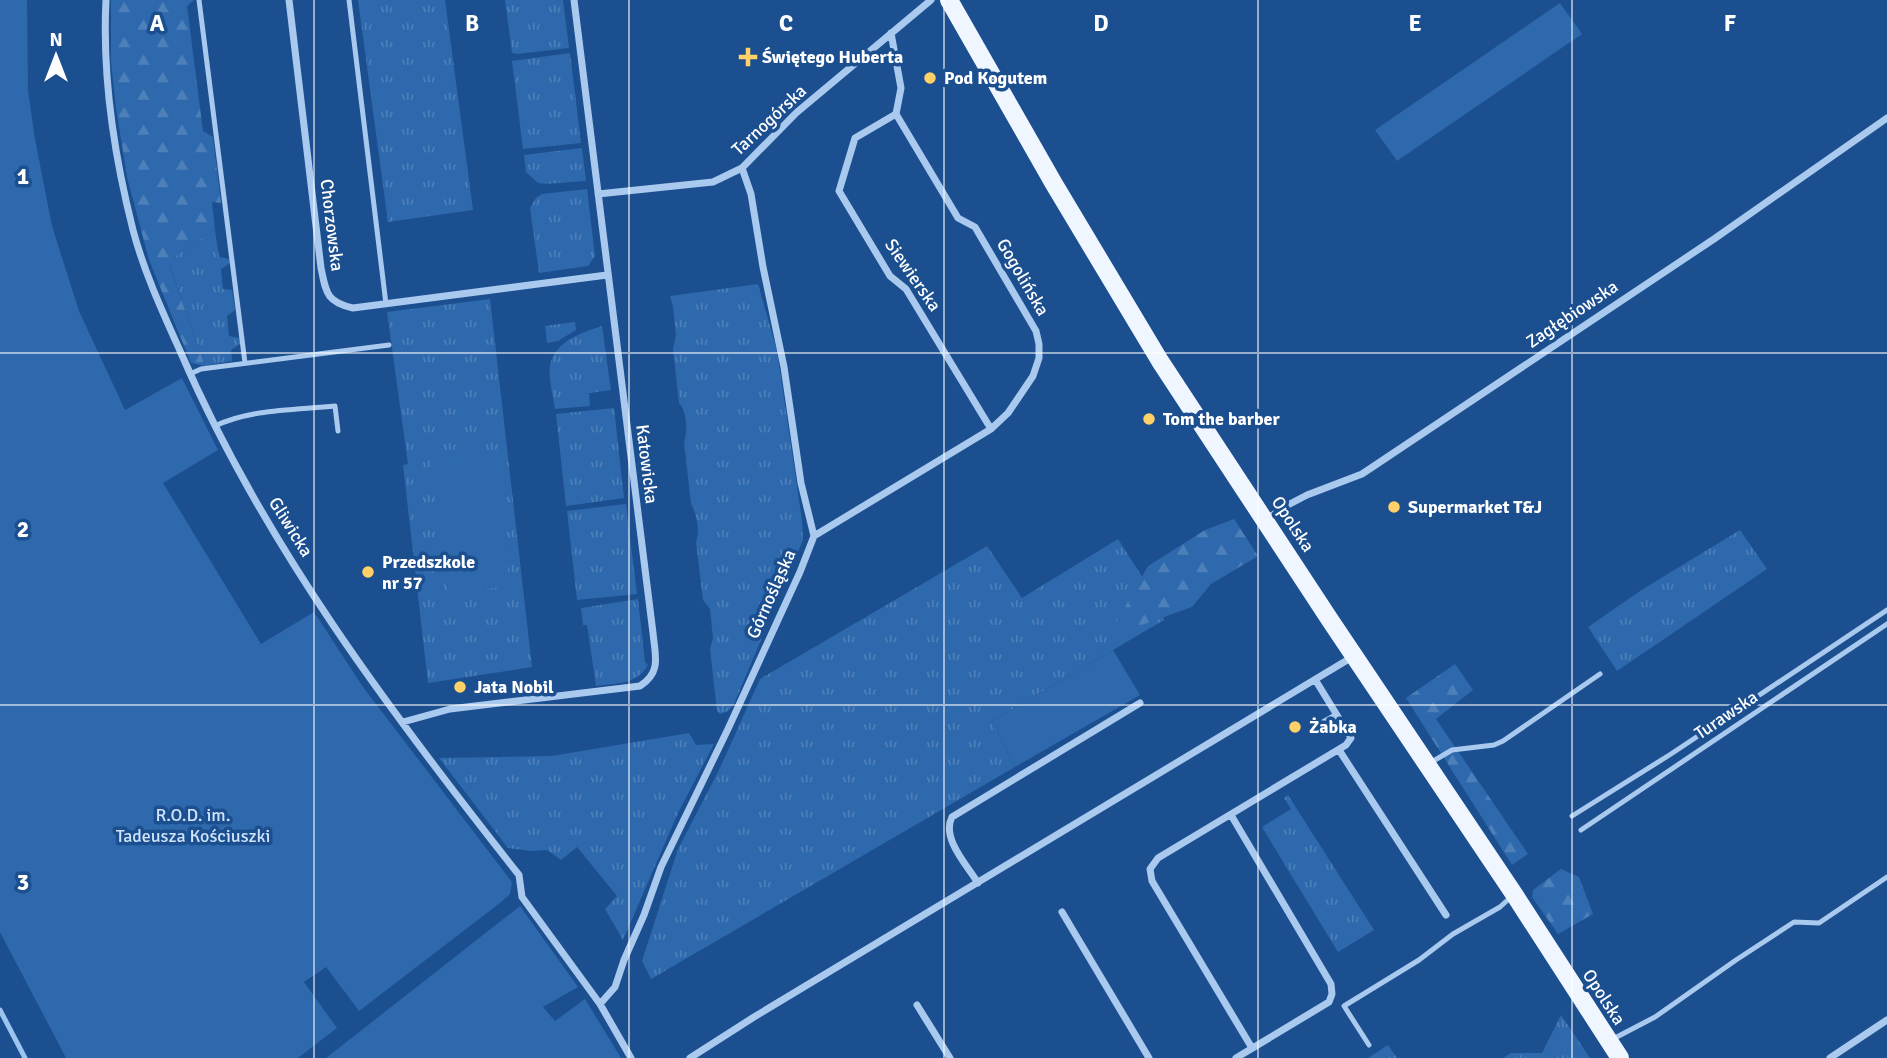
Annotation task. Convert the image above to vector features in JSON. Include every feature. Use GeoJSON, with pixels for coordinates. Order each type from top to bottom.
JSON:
{"type":"FeatureCollection","features":[{"type":"Feature","properties":{"kind":"main road","name":"Opolska"},"geometry":{"type":"LineString","coordinates":[[949,0],[1116,290],[1620,1058]]}},
{"type":"Feature","properties":{"kind":"street","name":"Gliwicka"},"geometry":{"type":"LineString","coordinates":[[106,0],[111,129],[134,232],[157,299],[215,426],[244,482],[315,596],[403,722],[519,875],[522,897],[600,1004],[631,1058]]}},
{"type":"Feature","properties":{"kind":"street","name":"Chorzowska"},"geometry":{"type":"LineString","coordinates":[[289,0],[321,268],[327,293],[339,305],[353,308],[607,275]]}},
{"type":"Feature","properties":{"kind":"street","name":"Katowicka"},"geometry":{"type":"LineString","coordinates":[[403,722],[450,709],[640,686],[654,673],[656,665],[574,0]]}},
{"type":"Feature","properties":{"kind":"street","name":"Tarnogórska"},"geometry":{"type":"LineString","coordinates":[[598,194],[713,182],[742,168],[796,113],[931,0]]}},
{"type":"Feature","properties":{"kind":"street"},"geometry":{"type":"LineString","coordinates":[[891,33],[901,88],[896,114]]}},
{"type":"Feature","properties":{"kind":"street","name":"Gogolińska"},"geometry":{"type":"LineString","coordinates":[[814,536],[991,429],[1009,413],[1033,376],[1039,358],[1036,331],[975,227],[958,218],[896,114]]}},
{"type":"Feature","properties":{"kind":"street","name":"Siewierska"},"geometry":{"type":"LineString","coordinates":[[896,114],[855,138],[839,191],[890,276],[906,289],[991,429]]}},
{"type":"Feature","properties":{"kind":"street","name":"Zagłębiowska"},"geometry":{"type":"LineString","coordinates":[[1266,521],[1307,495],[1353,478],[1371,468],[1714,239],[1887,118]]}},
{"type":"Feature","properties":{"kind":"street","name":"Górnośląska"},"geometry":{"type":"LineString","coordinates":[[600,1004],[615,987],[661,867],[739,705],[814,536],[801,483],[785,367],[751,194],[742,168]]}},
{"type":"Feature","properties":{"kind":"street"},"geometry":{"type":"LineString","coordinates":[[690,1058],[776,1003],[1355,656]]}},
{"type":"Feature","properties":{"kind":"street"},"geometry":{"type":"LineString","coordinates":[[1252,1048],[1150,874],[1150,869],[1158,858],[1339,750],[1352,738],[1316,681]]}},
{"type":"Feature","properties":{"kind":"street"},"geometry":{"type":"LineString","coordinates":[[978,883],[950,836],[948,823],[952,817],[1140,703]]}},
{"type":"Feature","properties":{"kind":"street"},"geometry":{"type":"LineString","coordinates":[[1339,750],[1446,915]]}},
{"type":"Feature","properties":{"kind":"street"},"geometry":{"type":"LineString","coordinates":[[1231,815],[1331,984],[1332,994],[1329,1002],[1236,1058]]}},
{"type":"Feature","properties":{"kind":"street"},"geometry":{"type":"LineString","coordinates":[[1062,912],[1149,1058]]}},
{"type":"Feature","properties":{"kind":"street"},"geometry":{"type":"LineString","coordinates":[[917,1005],[950,1058]]}},
{"type":"Feature","properties":{"kind":"street"},"geometry":{"type":"LineString","coordinates":[[1830,1058],[1887,1020]]}},
{"type":"Feature","properties":{"kind":"lane"},"geometry":{"type":"LineString","coordinates":[[199,0],[245,363]]}},
{"type":"Feature","properties":{"kind":"lane"},"geometry":{"type":"LineString","coordinates":[[349,0],[386,304]]}},
{"type":"Feature","properties":{"kind":"lane"},"geometry":{"type":"LineString","coordinates":[[190,374],[201,369],[389,345]]}},
{"type":"Feature","properties":{"kind":"lane"},"geometry":{"type":"LineString","coordinates":[[215,426],[228,420],[250,416],[335,406],[338,431]]}},
{"type":"Feature","properties":{"kind":"lane"},"geometry":{"type":"LineString","coordinates":[[1572,816],[1671,754],[1887,610]]}},
{"type":"Feature","properties":{"kind":"lane","name":"Turawska"},"geometry":{"type":"LineString","coordinates":[[1581,830],[1887,624]]}},
{"type":"Feature","properties":{"kind":"lane"},"geometry":{"type":"LineString","coordinates":[[1427,765],[1452,750],[1494,745],[1503,741],[1600,674]]}},
{"type":"Feature","properties":{"kind":"lane"},"geometry":{"type":"LineString","coordinates":[[1312,728],[1336,714]]}},
{"type":"Feature","properties":{"kind":"lane"},"geometry":{"type":"LineString","coordinates":[[1608,1042],[1656,1017],[1794,922],[1819,923],[1887,877]]}},
{"type":"Feature","properties":{"kind":"lane"},"geometry":{"type":"LineString","coordinates":[[1369,1045],[1344,1006],[1419,960],[1453,934],[1500,907],[1514,894]]}},
{"type":"Feature","properties":{"kind":"green space","name":"R.O.D. im. Tadeusza Kościuszki"},"geometry":{"type":"Polygon","coordinates":[[[0,0],[27,0],[28,90],[52,226],[79,311],[125,410],[182,378],[218,450],[163,483],[261,644],[314,612],[363,687],[512,882],[510,894],[500,903],[359,1011],[326,967],[304,982],[337,1028],[298,1058],[66,1058],[0,932],[0,0]]]}},
{"type":"Feature","properties":{"kind":"green space"},"geometry":{"type":"Polygon","coordinates":[[[111,0],[194,0],[187,6],[203,131],[213,137],[221,203],[212,202],[215,230],[178,253],[170,267],[205,366],[191,363],[149,260],[127,177],[111,62],[111,0]]]}},
{"type":"Feature","properties":{"kind":"green space"},"geometry":{"type":"Polygon","coordinates":[[[358,0],[445,0],[473,210],[388,222],[358,0]]]}},
{"type":"Feature","properties":{"kind":"green space"},"geometry":{"type":"Polygon","coordinates":[[[505,0],[563,0],[569,48],[512,53],[505,0]]]}},
{"type":"Feature","properties":{"kind":"green space"},"geometry":{"type":"Polygon","coordinates":[[[1560,3],[1582,34],[1397,161],[1375,130],[1560,3]]]}},
{"type":"Feature","properties":{"kind":"green space"},"geometry":{"type":"Polygon","coordinates":[[[570,53],[581,143],[523,149],[512,61],[570,53]]]}},
{"type":"Feature","properties":{"kind":"green space"},"geometry":{"type":"Polygon","coordinates":[[[582,148],[586,181],[538,183],[526,172],[524,155],[582,148]]]}},
{"type":"Feature","properties":{"kind":"green space"},"geometry":{"type":"Polygon","coordinates":[[[587,189],[595,256],[588,266],[539,273],[530,208],[542,194],[587,189]]]}},
{"type":"Feature","properties":{"kind":"green space"},"geometry":{"type":"Polygon","coordinates":[[[215,230],[219,257],[229,259],[230,263],[221,269],[223,289],[232,290],[235,310],[227,316],[229,336],[239,338],[240,344],[231,350],[232,361],[205,366],[170,266],[178,253],[215,230]]]}},
{"type":"Feature","properties":{"kind":"green space"},"geometry":{"type":"Polygon","coordinates":[[[758,284],[777,351],[803,540],[734,704],[728,711],[720,714],[717,711],[710,649],[713,638],[710,609],[703,600],[696,542],[697,523],[691,504],[684,442],[686,422],[679,403],[673,349],[676,335],[670,296],[758,284]]]}},
{"type":"Feature","properties":{"kind":"green space"},"geometry":{"type":"Polygon","coordinates":[[[490,299],[532,667],[428,683],[403,465],[408,464],[387,312],[490,299]]]}},
{"type":"Feature","properties":{"kind":"green space"},"geometry":{"type":"Polygon","coordinates":[[[575,322],[576,330],[558,341],[547,343],[545,326],[575,322]]]}},
{"type":"Feature","properties":{"kind":"green space"},"geometry":{"type":"Polygon","coordinates":[[[602,326],[611,390],[589,393],[590,406],[555,409],[550,375],[553,357],[571,339],[602,326]]]}},
{"type":"Feature","properties":{"kind":"green space"},"geometry":{"type":"Polygon","coordinates":[[[614,408],[624,498],[566,506],[556,414],[614,408]]]}},
{"type":"Feature","properties":{"kind":"green space"},"geometry":{"type":"Polygon","coordinates":[[[494,453],[510,586],[448,594],[431,461],[494,453]]]}},
{"type":"Feature","properties":{"kind":"green space"},"geometry":{"type":"Polygon","coordinates":[[[626,504],[637,594],[577,600],[567,511],[626,504]]]}},
{"type":"Feature","properties":{"kind":"green space"},"geometry":{"type":"Polygon","coordinates":[[[1234,519],[1258,556],[1211,584],[1192,607],[1108,637],[1148,566],[1205,530],[1234,519]]]}},
{"type":"Feature","properties":{"kind":"green space"},"geometry":{"type":"Polygon","coordinates":[[[1740,530],[1767,569],[1617,671],[1588,627],[1643,589],[1740,530]]]}},
{"type":"Feature","properties":{"kind":"green space"},"geometry":{"type":"Polygon","coordinates":[[[1118,539],[1141,575],[1164,620],[992,721],[1015,767],[651,979],[642,961],[678,849],[719,770],[760,679],[987,546],[1022,598],[1118,539]]]}},
{"type":"Feature","properties":{"kind":"green space"},"geometry":{"type":"Polygon","coordinates":[[[638,599],[645,662],[648,665],[632,680],[596,686],[587,625],[583,625],[581,608],[638,599]]]}},
{"type":"Feature","properties":{"kind":"green space"},"geometry":{"type":"Polygon","coordinates":[[[1113,650],[1140,695],[1015,767],[992,721],[1113,650]]]}},
{"type":"Feature","properties":{"kind":"green space"},"geometry":{"type":"Polygon","coordinates":[[[1455,664],[1473,690],[1436,719],[1528,854],[1512,865],[1406,698],[1455,664]]]}},
{"type":"Feature","properties":{"kind":"green space"},"geometry":{"type":"Polygon","coordinates":[[[689,733],[696,745],[714,744],[678,813],[623,940],[605,909],[617,896],[577,847],[561,860],[547,850],[508,848],[439,758],[552,756],[689,733]]]}},
{"type":"Feature","properties":{"kind":"green space"},"geometry":{"type":"Polygon","coordinates":[[[1288,795],[1374,930],[1338,952],[1262,827],[1291,809],[1284,798],[1288,795]]]}},
{"type":"Feature","properties":{"kind":"green space"},"geometry":{"type":"Polygon","coordinates":[[[1561,869],[1579,877],[1593,914],[1558,934],[1532,897],[1533,890],[1561,869]]]}},
{"type":"Feature","properties":{"kind":"green space"},"geometry":{"type":"Polygon","coordinates":[[[520,906],[578,987],[543,1007],[555,1021],[585,999],[621,1058],[326,1058],[520,906]]]}},
{"type":"Feature","properties":{"kind":"green space"},"geometry":{"type":"Polygon","coordinates":[[[1561,1015],[1590,1058],[1503,1058],[1511,1053],[1542,1053],[1561,1015]]]}},
{"type":"Feature","properties":{"kind":"green space"},"geometry":{"type":"Polygon","coordinates":[[[1388,1045],[1397,1058],[1368,1058],[1388,1045]]]}},
{"type":"Feature","properties":{"kind":"waterway"},"geometry":{"type":"LineString","coordinates":[[0,1010],[25,1058]]}},
{"type":"Feature","properties":{"kind":"place","name":"Świętego Huberta"},"geometry":{"type":"Point","coordinates":[748,57]}},
{"type":"Feature","properties":{"kind":"place","name":"Pod Kogutem"},"geometry":{"type":"Point","coordinates":[930,78]}},
{"type":"Feature","properties":{"kind":"place","name":"Tom the barber"},"geometry":{"type":"Point","coordinates":[1149,419]}},
{"type":"Feature","properties":{"kind":"place","name":"Supermarket T&J"},"geometry":{"type":"Point","coordinates":[1394,507]}},
{"type":"Feature","properties":{"kind":"place","name":"Przedszkole nr 57"},"geometry":{"type":"Point","coordinates":[368,572]}},
{"type":"Feature","properties":{"kind":"place","name":"Jata Nobil"},"geometry":{"type":"Point","coordinates":[460,687]}},
{"type":"Feature","properties":{"kind":"place","name":"Żabka"},"geometry":{"type":"Point","coordinates":[1295,727]}}]}
